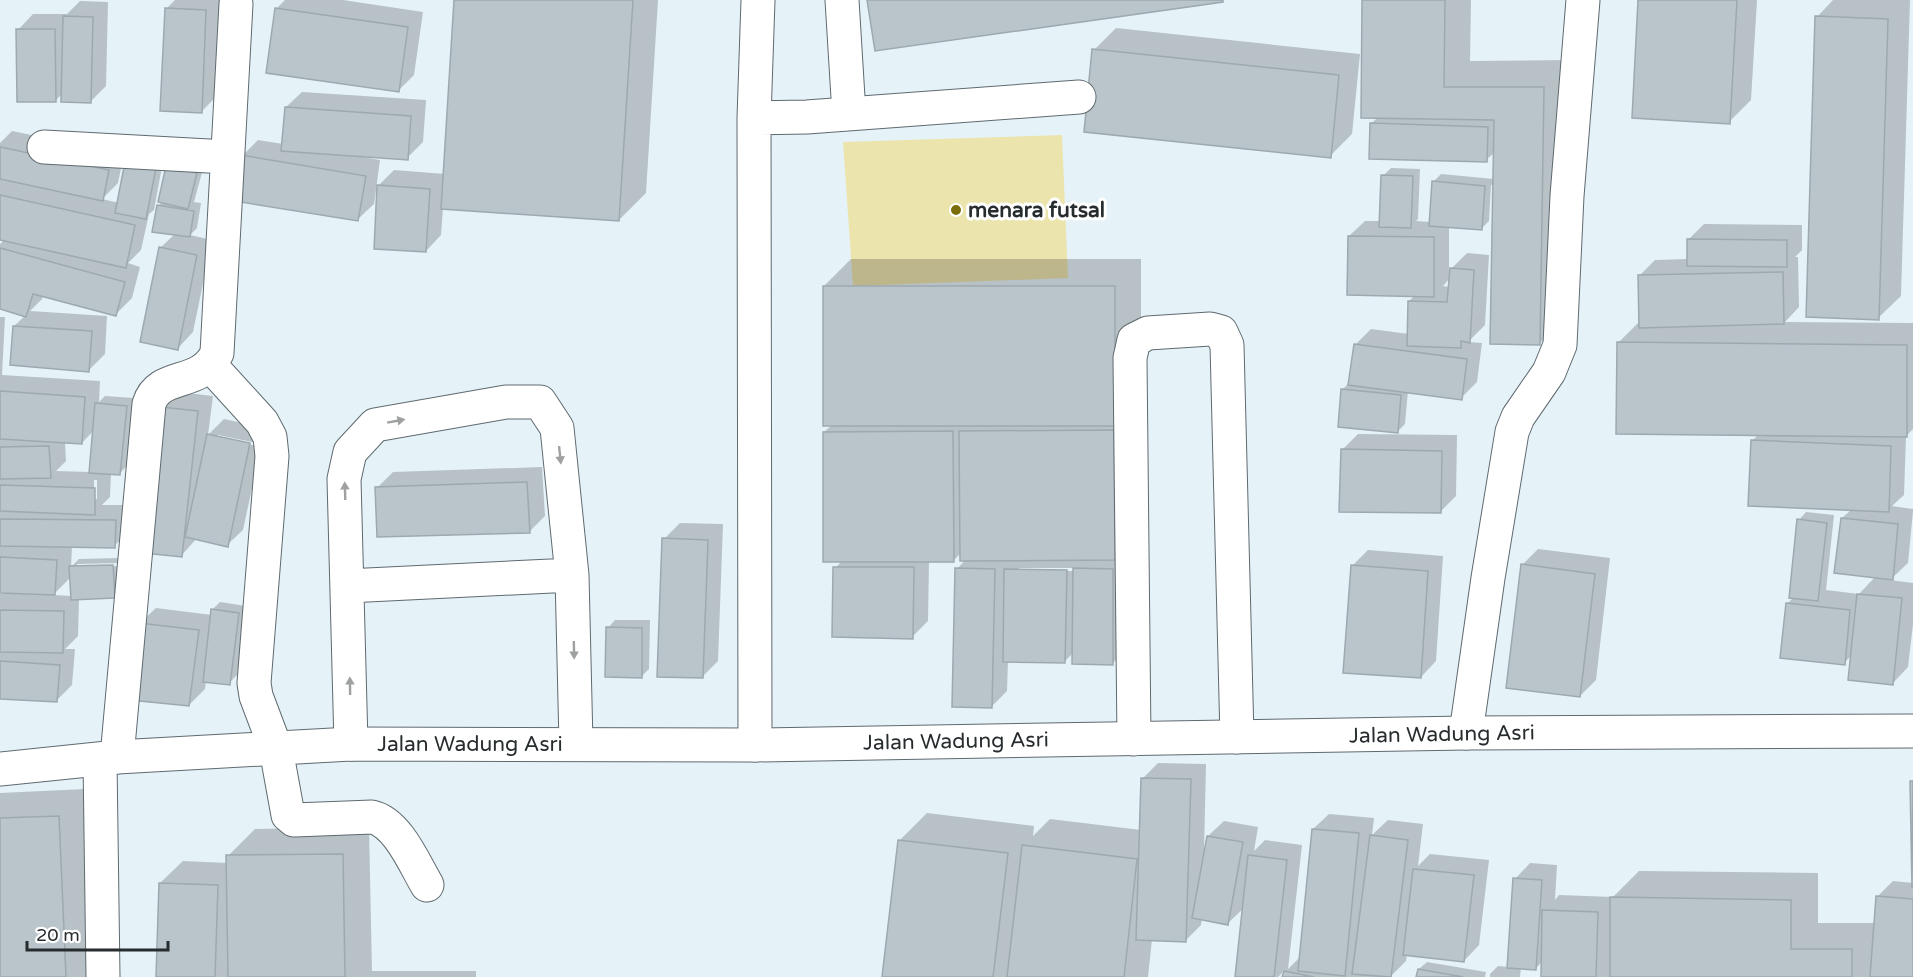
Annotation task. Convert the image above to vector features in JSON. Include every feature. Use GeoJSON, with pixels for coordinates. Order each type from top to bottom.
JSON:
{"type":"FeatureCollection","features":[{"type":"Feature","properties":{"kind":"street"},"geometry":{"type":"LineString","coordinates":[[754,745],[754,118],[758,0]]}},
{"type":"Feature","properties":{"kind":"street"},"geometry":{"type":"LineString","coordinates":[[843,0],[849,114]]}},
{"type":"Feature","properties":{"kind":"street"},"geometry":{"type":"LineString","coordinates":[[1466,733],[1512,432],[1518,417],[1549,372],[1560,345],[1567,196],[1583,0]]}},
{"type":"Feature","properties":{"kind":"street"},"geometry":{"type":"LineString","coordinates":[[103,977],[108,758],[149,404],[161,387],[198,374],[210,365],[216,353],[236,4]]}},
{"type":"Feature","properties":{"kind":"street"},"geometry":{"type":"LineString","coordinates":[[754,118],[849,114],[1079,97]]}},
{"type":"Feature","properties":{"kind":"street"},"geometry":{"type":"LineString","coordinates":[[44,147],[227,157]]}},
{"type":"Feature","properties":{"kind":"street"},"geometry":{"type":"LineString","coordinates":[[1134,739],[1130,358],[1134,340],[1148,333],[1210,328],[1221,332],[1227,345],[1237,737]]}},
{"type":"Feature","properties":{"kind":"street"},"geometry":{"type":"LineString","coordinates":[[210,365],[262,422],[270,437],[272,456],[254,683],[256,696],[276,749],[288,815],[294,820],[372,817],[381,819],[393,829],[426,885]]}},
{"type":"Feature","properties":{"kind":"street"},"geometry":{"type":"LineString","coordinates":[[351,744],[344,479],[350,452],[375,424],[506,402],[540,402],[557,428],[572,574],[576,744]]}},
{"type":"Feature","properties":{"kind":"street"},"geometry":{"type":"LineString","coordinates":[[347,586],[572,574]]}},
{"type":"Feature","properties":{"kind":"street","name":"Jalan Wadung Asri"},"geometry":{"type":"LineString","coordinates":[[0,769],[108,758],[351,744],[754,745],[1466,733],[1913,731]]}},
{"type":"Feature","properties":{"kind":"shaded area","name":"menara futsal"},"geometry":{"type":"Polygon","coordinates":[[[1062,135],[1068,278],[853,286],[843,142],[1062,135]]]}},
{"type":"Feature","properties":{"kind":"building"},"geometry":{"type":"Polygon","coordinates":[[[454,0],[633,0],[619,221],[441,209],[454,0]]]}},
{"type":"Feature","properties":{"kind":"building"},"geometry":{"type":"Polygon","coordinates":[[[867,0],[1223,0],[1223,2],[875,51],[867,0]]]}},
{"type":"Feature","properties":{"kind":"building"},"geometry":{"type":"Polygon","coordinates":[[[1362,0],[1445,0],[1444,87],[1544,87],[1540,345],[1490,344],[1494,120],[1361,118],[1362,0]]]}},
{"type":"Feature","properties":{"kind":"building"},"geometry":{"type":"Polygon","coordinates":[[[1638,0],[1737,0],[1730,124],[1632,118],[1638,0]]]}},
{"type":"Feature","properties":{"kind":"building"},"geometry":{"type":"Polygon","coordinates":[[[165,8],[206,10],[202,113],[160,111],[165,8]]]}},
{"type":"Feature","properties":{"kind":"building"},"geometry":{"type":"Polygon","coordinates":[[[275,8],[408,27],[399,92],[266,73],[275,8]]]}},
{"type":"Feature","properties":{"kind":"building"},"geometry":{"type":"Polygon","coordinates":[[[63,16],[93,17],[91,103],[61,102],[63,16]]]}},
{"type":"Feature","properties":{"kind":"building"},"geometry":{"type":"Polygon","coordinates":[[[1815,16],[1888,19],[1879,320],[1806,317],[1815,16]]]}},
{"type":"Feature","properties":{"kind":"building"},"geometry":{"type":"Polygon","coordinates":[[[16,29],[55,29],[56,102],[17,102],[16,29]]]}},
{"type":"Feature","properties":{"kind":"building"},"geometry":{"type":"Polygon","coordinates":[[[1092,49],[1339,75],[1331,158],[1084,132],[1092,49]]]}},
{"type":"Feature","properties":{"kind":"building"},"geometry":{"type":"Polygon","coordinates":[[[285,107],[411,116],[408,160],[281,151],[285,107]]]}},
{"type":"Feature","properties":{"kind":"building"},"geometry":{"type":"Polygon","coordinates":[[[1370,123],[1488,127],[1487,162],[1369,159],[1370,123]]]}},
{"type":"Feature","properties":{"kind":"building"},"geometry":{"type":"Polygon","coordinates":[[[0,147],[109,170],[103,201],[0,179],[0,147]]]}},
{"type":"Feature","properties":{"kind":"building"},"geometry":{"type":"Polygon","coordinates":[[[241,155],[366,176],[358,221],[234,201],[241,155]]]}},
{"type":"Feature","properties":{"kind":"building"},"geometry":{"type":"Polygon","coordinates":[[[125,162],[156,168],[146,219],[115,213],[125,162]]]}},
{"type":"Feature","properties":{"kind":"building"},"geometry":{"type":"Polygon","coordinates":[[[166,166],[197,173],[188,209],[158,202],[166,166]]]}},
{"type":"Feature","properties":{"kind":"building"},"geometry":{"type":"Polygon","coordinates":[[[1381,175],[1413,176],[1411,228],[1379,227],[1381,175]]]}},
{"type":"Feature","properties":{"kind":"building"},"geometry":{"type":"Polygon","coordinates":[[[1432,181],[1485,186],[1482,230],[1429,226],[1432,181]]]}},
{"type":"Feature","properties":{"kind":"building"},"geometry":{"type":"Polygon","coordinates":[[[377,185],[430,189],[426,252],[374,249],[377,185]]]}},
{"type":"Feature","properties":{"kind":"building"},"geometry":{"type":"Polygon","coordinates":[[[0,195],[135,225],[126,268],[0,240],[0,195]]]}},
{"type":"Feature","properties":{"kind":"building"},"geometry":{"type":"Polygon","coordinates":[[[157,205],[194,211],[190,237],[152,232],[157,205]]]}},
{"type":"Feature","properties":{"kind":"building"},"geometry":{"type":"Polygon","coordinates":[[[1348,236],[1434,237],[1434,297],[1347,295],[1348,236]]]}},
{"type":"Feature","properties":{"kind":"building"},"geometry":{"type":"Polygon","coordinates":[[[1687,239],[1787,240],[1787,267],[1687,266],[1687,239]]]}},
{"type":"Feature","properties":{"kind":"building"},"geometry":{"type":"Polygon","coordinates":[[[159,247],[197,255],[178,350],[140,342],[159,247]]]}},
{"type":"Feature","properties":{"kind":"building"},"geometry":{"type":"Polygon","coordinates":[[[0,248],[125,282],[116,316],[33,294],[26,317],[0,309],[0,248]]]}},
{"type":"Feature","properties":{"kind":"building"},"geometry":{"type":"Polygon","coordinates":[[[1450,268],[1474,270],[1470,343],[1461,341],[1461,348],[1407,346],[1408,301],[1447,302],[1450,268]]]}},
{"type":"Feature","properties":{"kind":"building"},"geometry":{"type":"Polygon","coordinates":[[[1783,272],[1784,324],[1639,328],[1638,275],[1783,272]]]}},
{"type":"Feature","properties":{"kind":"building"},"geometry":{"type":"Polygon","coordinates":[[[823,286],[1115,286],[1115,426],[823,426],[823,286]]]}},
{"type":"Feature","properties":{"kind":"building"},"geometry":{"type":"Polygon","coordinates":[[[13,326],[92,331],[89,372],[10,365],[13,326]]]}},
{"type":"Feature","properties":{"kind":"building"},"geometry":{"type":"Polygon","coordinates":[[[1617,342],[1907,345],[1907,437],[1616,434],[1617,342]]]}},
{"type":"Feature","properties":{"kind":"building"},"geometry":{"type":"Polygon","coordinates":[[[1354,344],[1467,359],[1462,400],[1348,385],[1354,344]]]}},
{"type":"Feature","properties":{"kind":"building"},"geometry":{"type":"Polygon","coordinates":[[[1341,389],[1401,395],[1398,433],[1338,427],[1341,389]]]}},
{"type":"Feature","properties":{"kind":"building"},"geometry":{"type":"Polygon","coordinates":[[[0,391],[85,397],[82,444],[0,439],[0,391]]]}},
{"type":"Feature","properties":{"kind":"building"},"geometry":{"type":"Polygon","coordinates":[[[95,403],[127,406],[120,475],[89,473],[95,403]]]}},
{"type":"Feature","properties":{"kind":"building"},"geometry":{"type":"Polygon","coordinates":[[[161,407],[198,411],[182,557],[144,553],[161,407]]]}},
{"type":"Feature","properties":{"kind":"building"},"geometry":{"type":"Polygon","coordinates":[[[1114,430],[1115,560],[960,561],[959,431],[1114,430]]]}},
{"type":"Feature","properties":{"kind":"building"},"geometry":{"type":"Polygon","coordinates":[[[953,431],[954,562],[823,562],[823,432],[953,431]]]}},
{"type":"Feature","properties":{"kind":"building"},"geometry":{"type":"Polygon","coordinates":[[[207,434],[250,443],[228,547],[185,537],[207,434]]]}},
{"type":"Feature","properties":{"kind":"building"},"geometry":{"type":"Polygon","coordinates":[[[1751,440],[1891,446],[1889,512],[1748,506],[1751,440]]]}},
{"type":"Feature","properties":{"kind":"building"},"geometry":{"type":"Polygon","coordinates":[[[49,446],[51,478],[0,479],[0,447],[49,446]]]}},
{"type":"Feature","properties":{"kind":"building"},"geometry":{"type":"Polygon","coordinates":[[[1341,449],[1442,451],[1441,513],[1339,512],[1341,449]]]}},
{"type":"Feature","properties":{"kind":"building"},"geometry":{"type":"Polygon","coordinates":[[[527,482],[530,533],[377,537],[375,487],[527,482]]]}},
{"type":"Feature","properties":{"kind":"building"},"geometry":{"type":"Polygon","coordinates":[[[0,485],[95,488],[95,515],[0,511],[0,485]]]}},
{"type":"Feature","properties":{"kind":"building"},"geometry":{"type":"Polygon","coordinates":[[[1841,518],[1898,524],[1893,580],[1834,573],[1841,518]]]}},
{"type":"Feature","properties":{"kind":"building"},"geometry":{"type":"Polygon","coordinates":[[[0,519],[116,520],[115,548],[0,546],[0,519]]]}},
{"type":"Feature","properties":{"kind":"building"},"geometry":{"type":"Polygon","coordinates":[[[1797,519],[1827,523],[1818,601],[1789,598],[1797,519]]]}},
{"type":"Feature","properties":{"kind":"building"},"geometry":{"type":"Polygon","coordinates":[[[662,538],[708,540],[703,678],[657,677],[662,538]]]}},
{"type":"Feature","properties":{"kind":"building"},"geometry":{"type":"Polygon","coordinates":[[[0,557],[57,560],[55,595],[0,593],[0,557]]]}},
{"type":"Feature","properties":{"kind":"building"},"geometry":{"type":"Polygon","coordinates":[[[1521,564],[1595,574],[1580,697],[1506,688],[1521,564]]]}},
{"type":"Feature","properties":{"kind":"building"},"geometry":{"type":"Polygon","coordinates":[[[113,565],[115,598],[71,600],[69,566],[113,565]]]}},
{"type":"Feature","properties":{"kind":"building"},"geometry":{"type":"Polygon","coordinates":[[[1351,565],[1428,571],[1421,678],[1343,673],[1351,565]]]}},
{"type":"Feature","properties":{"kind":"building"},"geometry":{"type":"Polygon","coordinates":[[[833,567],[914,567],[913,639],[832,637],[833,567]]]}},
{"type":"Feature","properties":{"kind":"building"},"geometry":{"type":"Polygon","coordinates":[[[955,568],[995,569],[992,708],[952,707],[955,568]]]}},
{"type":"Feature","properties":{"kind":"building"},"geometry":{"type":"Polygon","coordinates":[[[1073,568],[1113,569],[1113,665],[1072,664],[1073,568]]]}},
{"type":"Feature","properties":{"kind":"building"},"geometry":{"type":"Polygon","coordinates":[[[1004,569],[1067,570],[1065,663],[1003,662],[1004,569]]]}},
{"type":"Feature","properties":{"kind":"building"},"geometry":{"type":"Polygon","coordinates":[[[1857,594],[1902,598],[1893,685],[1848,680],[1857,594]]]}},
{"type":"Feature","properties":{"kind":"building"},"geometry":{"type":"Polygon","coordinates":[[[1786,603],[1850,610],[1845,665],[1780,658],[1786,603]]]}},
{"type":"Feature","properties":{"kind":"building"},"geometry":{"type":"Polygon","coordinates":[[[211,609],[239,613],[230,685],[203,682],[211,609]]]}},
{"type":"Feature","properties":{"kind":"building"},"geometry":{"type":"Polygon","coordinates":[[[0,610],[64,611],[63,653],[0,652],[0,610]]]}},
{"type":"Feature","properties":{"kind":"building"},"geometry":{"type":"Polygon","coordinates":[[[139,623],[199,630],[189,706],[130,700],[139,623]]]}},
{"type":"Feature","properties":{"kind":"building"},"geometry":{"type":"Polygon","coordinates":[[[606,627],[642,628],[642,678],[605,677],[606,627]]]}},
{"type":"Feature","properties":{"kind":"building"},"geometry":{"type":"Polygon","coordinates":[[[0,661],[60,665],[57,702],[0,699],[0,661]]]}},
{"type":"Feature","properties":{"kind":"building"},"geometry":{"type":"Polygon","coordinates":[[[1141,778],[1191,779],[1186,942],[1136,940],[1141,778]]]}},
{"type":"Feature","properties":{"kind":"building"},"geometry":{"type":"Polygon","coordinates":[[[1910,781],[1913,781],[1912,888],[1910,781]]]}},
{"type":"Feature","properties":{"kind":"building"},"geometry":{"type":"Polygon","coordinates":[[[59,816],[66,977],[0,977],[0,818],[59,816]]]}},
{"type":"Feature","properties":{"kind":"building"},"geometry":{"type":"Polygon","coordinates":[[[1312,829],[1359,833],[1345,976],[1298,971],[1312,829]]]}},
{"type":"Feature","properties":{"kind":"building"},"geometry":{"type":"Polygon","coordinates":[[[1370,835],[1408,840],[1391,977],[1352,974],[1370,835]]]}},
{"type":"Feature","properties":{"kind":"building"},"geometry":{"type":"Polygon","coordinates":[[[1207,836],[1243,842],[1228,925],[1192,918],[1207,836]]]}},
{"type":"Feature","properties":{"kind":"building"},"geometry":{"type":"Polygon","coordinates":[[[898,840],[1008,853],[993,977],[882,977],[898,840]]]}},
{"type":"Feature","properties":{"kind":"building"},"geometry":{"type":"Polygon","coordinates":[[[1022,845],[1137,859],[1124,977],[1007,977],[1022,845]]]}},
{"type":"Feature","properties":{"kind":"building"},"geometry":{"type":"Polygon","coordinates":[[[343,854],[345,977],[228,977],[226,855],[343,854]]]}},
{"type":"Feature","properties":{"kind":"building"},"geometry":{"type":"Polygon","coordinates":[[[1248,855],[1287,860],[1274,977],[1235,977],[1248,855]]]}},
{"type":"Feature","properties":{"kind":"building"},"geometry":{"type":"Polygon","coordinates":[[[1413,869],[1474,875],[1464,962],[1403,955],[1413,869]]]}},
{"type":"Feature","properties":{"kind":"building"},"geometry":{"type":"Polygon","coordinates":[[[1513,878],[1542,880],[1536,970],[1507,968],[1513,878]]]}},
{"type":"Feature","properties":{"kind":"building"},"geometry":{"type":"Polygon","coordinates":[[[159,883],[218,885],[215,977],[156,977],[159,883]]]}},
{"type":"Feature","properties":{"kind":"building"},"geometry":{"type":"Polygon","coordinates":[[[1876,896],[1913,899],[1913,977],[1870,977],[1876,896]]]}},
{"type":"Feature","properties":{"kind":"building"},"geometry":{"type":"Polygon","coordinates":[[[1610,897],[1791,900],[1791,949],[1852,949],[1852,977],[1610,977],[1610,897]]]}},
{"type":"Feature","properties":{"kind":"building"},"geometry":{"type":"Polygon","coordinates":[[[1542,910],[1598,912],[1596,977],[1541,977],[1542,910]]]}},
{"type":"Feature","properties":{"kind":"building"},"geometry":{"type":"Polygon","coordinates":[[[1418,969],[1463,977],[1416,977],[1418,969]]]}},
{"type":"Feature","properties":{"kind":"building"},"geometry":{"type":"Polygon","coordinates":[[[1284,971],[1314,977],[1282,977],[1284,971]]]}},
{"type":"Feature","properties":{"kind":"place","name":"menara futsal"},"geometry":{"type":"Point","coordinates":[956,210]}}]}
